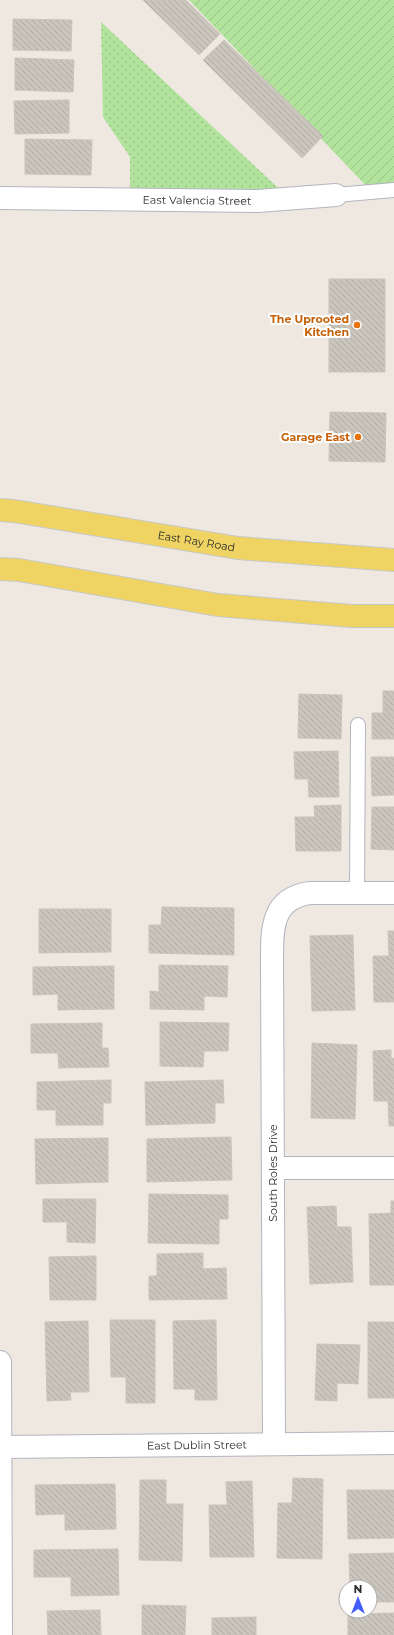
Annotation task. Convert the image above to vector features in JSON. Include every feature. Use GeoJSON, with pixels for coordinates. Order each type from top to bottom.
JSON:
{"type":"FeatureCollection","features":[{"type":"Feature","properties":{"kind":"main road","name":"East Ray Road"},"geometry":{"type":"LineString","coordinates":[[0,510],[14,511],[238,548],[394,560]]}},
{"type":"Feature","properties":{"kind":"main road"},"geometry":{"type":"LineString","coordinates":[[0,569],[19,570],[218,605],[352,616],[394,616]]}},
{"type":"Feature","properties":{"kind":"street","name":"East Valencia Street"},"geometry":{"type":"LineString","coordinates":[[0,198],[258,200],[336,196]]}},
{"type":"Feature","properties":{"kind":"street"},"geometry":{"type":"LineString","coordinates":[[357,893],[394,893]]}},
{"type":"Feature","properties":{"kind":"street","name":"South Roles Drive"},"geometry":{"type":"LineString","coordinates":[[274,1443],[272,932],[274,921],[283,906],[291,900],[304,894],[357,893]]}},
{"type":"Feature","properties":{"kind":"street"},"geometry":{"type":"LineString","coordinates":[[273,1168],[394,1168]]}},
{"type":"Feature","properties":{"kind":"street"},"geometry":{"type":"LineString","coordinates":[[0,1362],[1,1635]]}},
{"type":"Feature","properties":{"kind":"street","name":"East Dublin Street"},"geometry":{"type":"LineString","coordinates":[[0,1446],[394,1443]]}},
{"type":"Feature","properties":{"kind":"lane","name":"East Valencia Street"},"geometry":{"type":"LineString","coordinates":[[336,196],[394,190]]}},
{"type":"Feature","properties":{"kind":"lane"},"geometry":{"type":"LineString","coordinates":[[357,893],[358,725]]}},
{"type":"Feature","properties":{"kind":"green space"},"geometry":{"type":"Polygon","coordinates":[[[189,0],[394,0],[394,190],[372,192],[189,0]]]}},
{"type":"Feature","properties":{"kind":"green space"},"geometry":{"type":"Polygon","coordinates":[[[101,22],[290,199],[130,199],[130,157],[103,117],[101,22]]]}},
{"type":"Feature","properties":{"kind":"building"},"geometry":{"type":"Polygon","coordinates":[[[143,0],[186,0],[220,34],[199,55],[143,0]]]}},
{"type":"Feature","properties":{"kind":"building"},"geometry":{"type":"Polygon","coordinates":[[[13,19],[72,20],[71,51],[13,50],[13,19]]]}},
{"type":"Feature","properties":{"kind":"building"},"geometry":{"type":"Polygon","coordinates":[[[224,40],[323,136],[302,158],[203,60],[224,40]]]}},
{"type":"Feature","properties":{"kind":"building"},"geometry":{"type":"Polygon","coordinates":[[[15,58],[74,60],[73,92],[15,90],[15,58]]]}},
{"type":"Feature","properties":{"kind":"building"},"geometry":{"type":"Polygon","coordinates":[[[69,100],[69,133],[15,134],[14,101],[69,100]]]}},
{"type":"Feature","properties":{"kind":"building"},"geometry":{"type":"Polygon","coordinates":[[[25,139],[92,140],[91,175],[25,174],[25,139]]]}},
{"type":"Feature","properties":{"kind":"building","name":"The Uprooted Kitchen"},"geometry":{"type":"Polygon","coordinates":[[[329,279],[385,279],[385,372],[329,372],[329,279]]]}},
{"type":"Feature","properties":{"kind":"building","name":"Garage East"},"geometry":{"type":"Polygon","coordinates":[[[330,412],[386,413],[385,462],[329,461],[330,412]]]}},
{"type":"Feature","properties":{"kind":"building"},"geometry":{"type":"Polygon","coordinates":[[[383,691],[394,691],[394,739],[372,739],[372,713],[383,713],[383,691]]]}},
{"type":"Feature","properties":{"kind":"building"},"geometry":{"type":"Polygon","coordinates":[[[299,694],[342,695],[341,739],[298,738],[299,694]]]}},
{"type":"Feature","properties":{"kind":"building"},"geometry":{"type":"Polygon","coordinates":[[[338,751],[339,797],[309,797],[308,779],[295,779],[294,752],[338,751]]]}},
{"type":"Feature","properties":{"kind":"building"},"geometry":{"type":"Polygon","coordinates":[[[371,757],[394,757],[394,795],[372,796],[371,757]]]}},
{"type":"Feature","properties":{"kind":"building"},"geometry":{"type":"Polygon","coordinates":[[[341,805],[341,851],[296,851],[295,817],[315,817],[314,806],[341,805]]]}},
{"type":"Feature","properties":{"kind":"building"},"geometry":{"type":"Polygon","coordinates":[[[372,807],[394,807],[394,850],[371,849],[372,807]]]}},
{"type":"Feature","properties":{"kind":"building"},"geometry":{"type":"Polygon","coordinates":[[[162,907],[234,908],[234,955],[149,953],[149,925],[161,925],[162,907]]]}},
{"type":"Feature","properties":{"kind":"building"},"geometry":{"type":"Polygon","coordinates":[[[39,909],[111,909],[111,952],[39,953],[39,909]]]}},
{"type":"Feature","properties":{"kind":"building"},"geometry":{"type":"Polygon","coordinates":[[[388,931],[394,931],[394,1002],[374,1002],[373,956],[389,956],[388,931]]]}},
{"type":"Feature","properties":{"kind":"building"},"geometry":{"type":"Polygon","coordinates":[[[353,935],[355,1010],[312,1011],[310,936],[353,935]]]}},
{"type":"Feature","properties":{"kind":"building"},"geometry":{"type":"Polygon","coordinates":[[[159,965],[228,966],[227,997],[204,996],[204,1010],[150,1009],[150,991],[159,992],[159,965]]]}},
{"type":"Feature","properties":{"kind":"building"},"geometry":{"type":"Polygon","coordinates":[[[114,966],[114,1009],[58,1010],[58,994],[33,995],[33,967],[114,966]]]}},
{"type":"Feature","properties":{"kind":"building"},"geometry":{"type":"Polygon","coordinates":[[[160,1022],[229,1023],[228,1051],[204,1051],[203,1067],[160,1066],[160,1022]]]}},
{"type":"Feature","properties":{"kind":"building"},"geometry":{"type":"Polygon","coordinates":[[[102,1023],[102,1048],[108,1048],[109,1067],[59,1068],[58,1053],[31,1053],[31,1024],[102,1023]]]}},
{"type":"Feature","properties":{"kind":"building"},"geometry":{"type":"Polygon","coordinates":[[[312,1043],[357,1045],[355,1119],[311,1118],[312,1043]]]}},
{"type":"Feature","properties":{"kind":"building"},"geometry":{"type":"Polygon","coordinates":[[[391,1050],[391,1059],[394,1058],[394,1126],[389,1126],[388,1101],[374,1101],[373,1051],[391,1050]]]}},
{"type":"Feature","properties":{"kind":"building"},"geometry":{"type":"Polygon","coordinates":[[[111,1080],[111,1103],[103,1103],[103,1125],[56,1125],[56,1110],[37,1110],[37,1082],[111,1080]]]}},
{"type":"Feature","properties":{"kind":"building"},"geometry":{"type":"Polygon","coordinates":[[[223,1080],[224,1103],[215,1103],[215,1123],[146,1125],[145,1082],[223,1080]]]}},
{"type":"Feature","properties":{"kind":"building"},"geometry":{"type":"Polygon","coordinates":[[[231,1137],[232,1180],[147,1182],[147,1139],[231,1137]]]}},
{"type":"Feature","properties":{"kind":"building"},"geometry":{"type":"Polygon","coordinates":[[[108,1138],[108,1182],[36,1184],[35,1139],[108,1138]]]}},
{"type":"Feature","properties":{"kind":"building"},"geometry":{"type":"Polygon","coordinates":[[[149,1194],[228,1195],[228,1219],[219,1219],[219,1244],[148,1243],[149,1194]]]}},
{"type":"Feature","properties":{"kind":"building"},"geometry":{"type":"Polygon","coordinates":[[[43,1199],[96,1199],[95,1243],[67,1242],[67,1222],[43,1222],[43,1199]]]}},
{"type":"Feature","properties":{"kind":"building"},"geometry":{"type":"Polygon","coordinates":[[[391,1201],[394,1201],[394,1285],[370,1285],[369,1214],[391,1213],[391,1201]]]}},
{"type":"Feature","properties":{"kind":"building"},"geometry":{"type":"Polygon","coordinates":[[[336,1206],[337,1227],[351,1227],[353,1282],[310,1284],[307,1207],[336,1206]]]}},
{"type":"Feature","properties":{"kind":"building"},"geometry":{"type":"Polygon","coordinates":[[[203,1253],[203,1269],[226,1268],[227,1299],[149,1300],[149,1276],[157,1276],[157,1254],[203,1253]]]}},
{"type":"Feature","properties":{"kind":"building"},"geometry":{"type":"Polygon","coordinates":[[[96,1256],[96,1300],[50,1300],[49,1257],[96,1256]]]}},
{"type":"Feature","properties":{"kind":"building"},"geometry":{"type":"Polygon","coordinates":[[[110,1320],[155,1320],[155,1403],[126,1403],[126,1377],[111,1377],[110,1320]]]}},
{"type":"Feature","properties":{"kind":"building"},"geometry":{"type":"Polygon","coordinates":[[[216,1320],[217,1400],[195,1400],[195,1389],[174,1389],[173,1321],[216,1320]]]}},
{"type":"Feature","properties":{"kind":"building"},"geometry":{"type":"Polygon","coordinates":[[[88,1321],[89,1392],[70,1392],[71,1400],[47,1401],[45,1322],[88,1321]]]}},
{"type":"Feature","properties":{"kind":"building"},"geometry":{"type":"Polygon","coordinates":[[[368,1322],[394,1322],[394,1398],[368,1398],[368,1322]]]}},
{"type":"Feature","properties":{"kind":"building"},"geometry":{"type":"Polygon","coordinates":[[[317,1344],[360,1345],[358,1384],[337,1383],[337,1401],[315,1400],[317,1344]]]}},
{"type":"Feature","properties":{"kind":"building"},"geometry":{"type":"Polygon","coordinates":[[[293,1478],[323,1479],[322,1559],[277,1558],[278,1503],[292,1503],[293,1478]]]}},
{"type":"Feature","properties":{"kind":"building"},"geometry":{"type":"Polygon","coordinates":[[[140,1480],[166,1480],[166,1504],[183,1504],[182,1561],[139,1560],[140,1480]]]}},
{"type":"Feature","properties":{"kind":"building"},"geometry":{"type":"Polygon","coordinates":[[[252,1481],[254,1557],[210,1557],[209,1505],[227,1505],[226,1482],[252,1481]]]}},
{"type":"Feature","properties":{"kind":"building"},"geometry":{"type":"Polygon","coordinates":[[[115,1484],[116,1529],[65,1530],[65,1514],[36,1515],[35,1485],[115,1484]]]}},
{"type":"Feature","properties":{"kind":"building"},"geometry":{"type":"Polygon","coordinates":[[[347,1490],[394,1490],[394,1538],[348,1539],[347,1490]]]}},
{"type":"Feature","properties":{"kind":"building"},"geometry":{"type":"Polygon","coordinates":[[[118,1549],[119,1595],[71,1596],[71,1577],[34,1577],[34,1550],[118,1549]]]}},
{"type":"Feature","properties":{"kind":"building"},"geometry":{"type":"Polygon","coordinates":[[[394,1553],[394,1602],[378,1602],[378,1579],[350,1579],[349,1554],[394,1553]]]}},
{"type":"Feature","properties":{"kind":"building"},"geometry":{"type":"Polygon","coordinates":[[[142,1605],[186,1606],[185,1635],[142,1635],[142,1605]]]}},
{"type":"Feature","properties":{"kind":"building"},"geometry":{"type":"Polygon","coordinates":[[[100,1610],[101,1635],[48,1635],[47,1611],[100,1610]]]}},
{"type":"Feature","properties":{"kind":"building"},"geometry":{"type":"Polygon","coordinates":[[[378,1613],[394,1613],[394,1635],[348,1635],[348,1619],[378,1619],[378,1613]]]}},
{"type":"Feature","properties":{"kind":"building"},"geometry":{"type":"Polygon","coordinates":[[[256,1617],[256,1635],[212,1635],[212,1618],[256,1617]]]}},
{"type":"Feature","properties":{"kind":"place","name":"The Uprooted Kitchen"},"geometry":{"type":"Point","coordinates":[357,325]}},
{"type":"Feature","properties":{"kind":"place","name":"Garage East"},"geometry":{"type":"Point","coordinates":[358,437]}}]}
